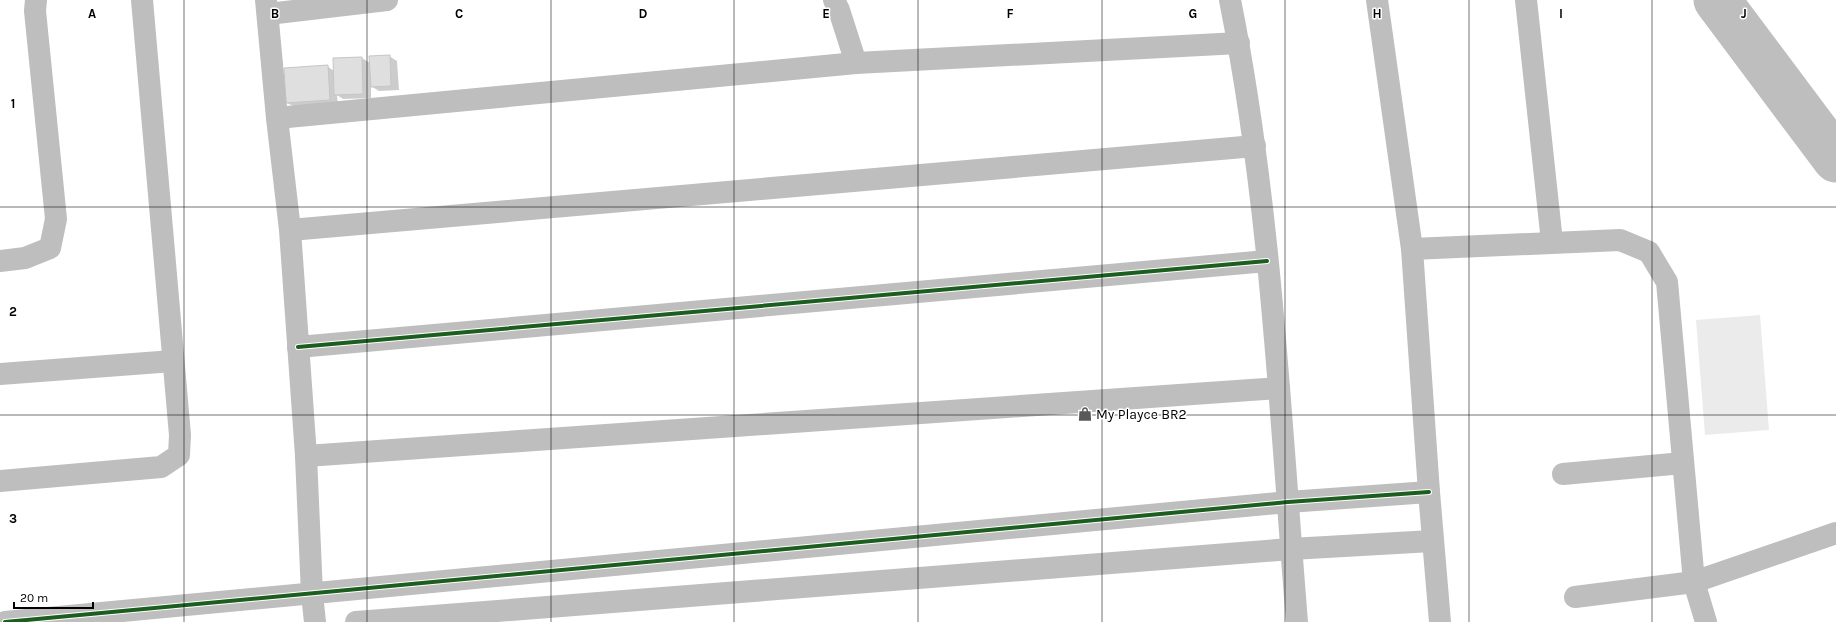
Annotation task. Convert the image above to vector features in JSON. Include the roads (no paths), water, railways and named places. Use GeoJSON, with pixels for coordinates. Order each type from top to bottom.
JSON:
{"type":"FeatureCollection","features":[{"type":"Feature","properties":{"kind":"street"},"geometry":{"type":"LineString","coordinates":[[0,261],[25,258],[50,248],[56,220],[34,12],[36,0]]}},
{"type":"Feature","properties":{"kind":"street"},"geometry":{"type":"LineString","coordinates":[[0,481],[161,467],[179,455],[180,435],[142,0]]}},
{"type":"Feature","properties":{"kind":"street"},"geometry":{"type":"LineString","coordinates":[[315,622],[312,594],[306,456],[290,230],[276,118],[267,7],[387,0]]}},
{"type":"Feature","properties":{"kind":"street"},"geometry":{"type":"LineString","coordinates":[[834,0],[839,10],[856,63]]}},
{"type":"Feature","properties":{"kind":"street"},"geometry":{"type":"LineString","coordinates":[[1230,0],[1239,42],[1255,146],[1279,388],[1297,622]]}},
{"type":"Feature","properties":{"kind":"street"},"geometry":{"type":"LineString","coordinates":[[1377,0],[1412,249],[1428,492],[1440,622]]}},
{"type":"Feature","properties":{"kind":"street"},"geometry":{"type":"LineString","coordinates":[[1526,0],[1552,242]]}},
{"type":"Feature","properties":{"kind":"street"},"geometry":{"type":"LineString","coordinates":[[276,118],[856,63],[1239,42]]}},
{"type":"Feature","properties":{"kind":"street"},"geometry":{"type":"LineString","coordinates":[[290,230],[1255,146]]}},
{"type":"Feature","properties":{"kind":"street"},"geometry":{"type":"LineString","coordinates":[[1412,249],[1620,240],[1649,252],[1667,282],[1694,582],[1706,622]]}},
{"type":"Feature","properties":{"kind":"street"},"geometry":{"type":"LineString","coordinates":[[298,347],[1267,261]]}},
{"type":"Feature","properties":{"kind":"street"},"geometry":{"type":"LineString","coordinates":[[0,374],[173,361]]}},
{"type":"Feature","properties":{"kind":"street"},"geometry":{"type":"LineString","coordinates":[[306,456],[1279,388]]}},
{"type":"Feature","properties":{"kind":"street"},"geometry":{"type":"LineString","coordinates":[[1563,474],[1683,463]]}},
{"type":"Feature","properties":{"kind":"street"},"geometry":{"type":"LineString","coordinates":[[5,622],[1288,502],[1428,492]]}},
{"type":"Feature","properties":{"kind":"street"},"geometry":{"type":"LineString","coordinates":[[1575,597],[1694,582],[1836,533]]}},
{"type":"Feature","properties":{"kind":"street"},"geometry":{"type":"LineString","coordinates":[[356,622],[1291,550],[1432,541]]}},
{"type":"Feature","properties":{"kind":"waterway"},"geometry":{"type":"LineString","coordinates":[[1717,0],[1836,159]]}},
{"type":"Feature","properties":{"kind":"place","name":"My Playce BR2"},"geometry":{"type":"Point","coordinates":[1085,414]}}]}
